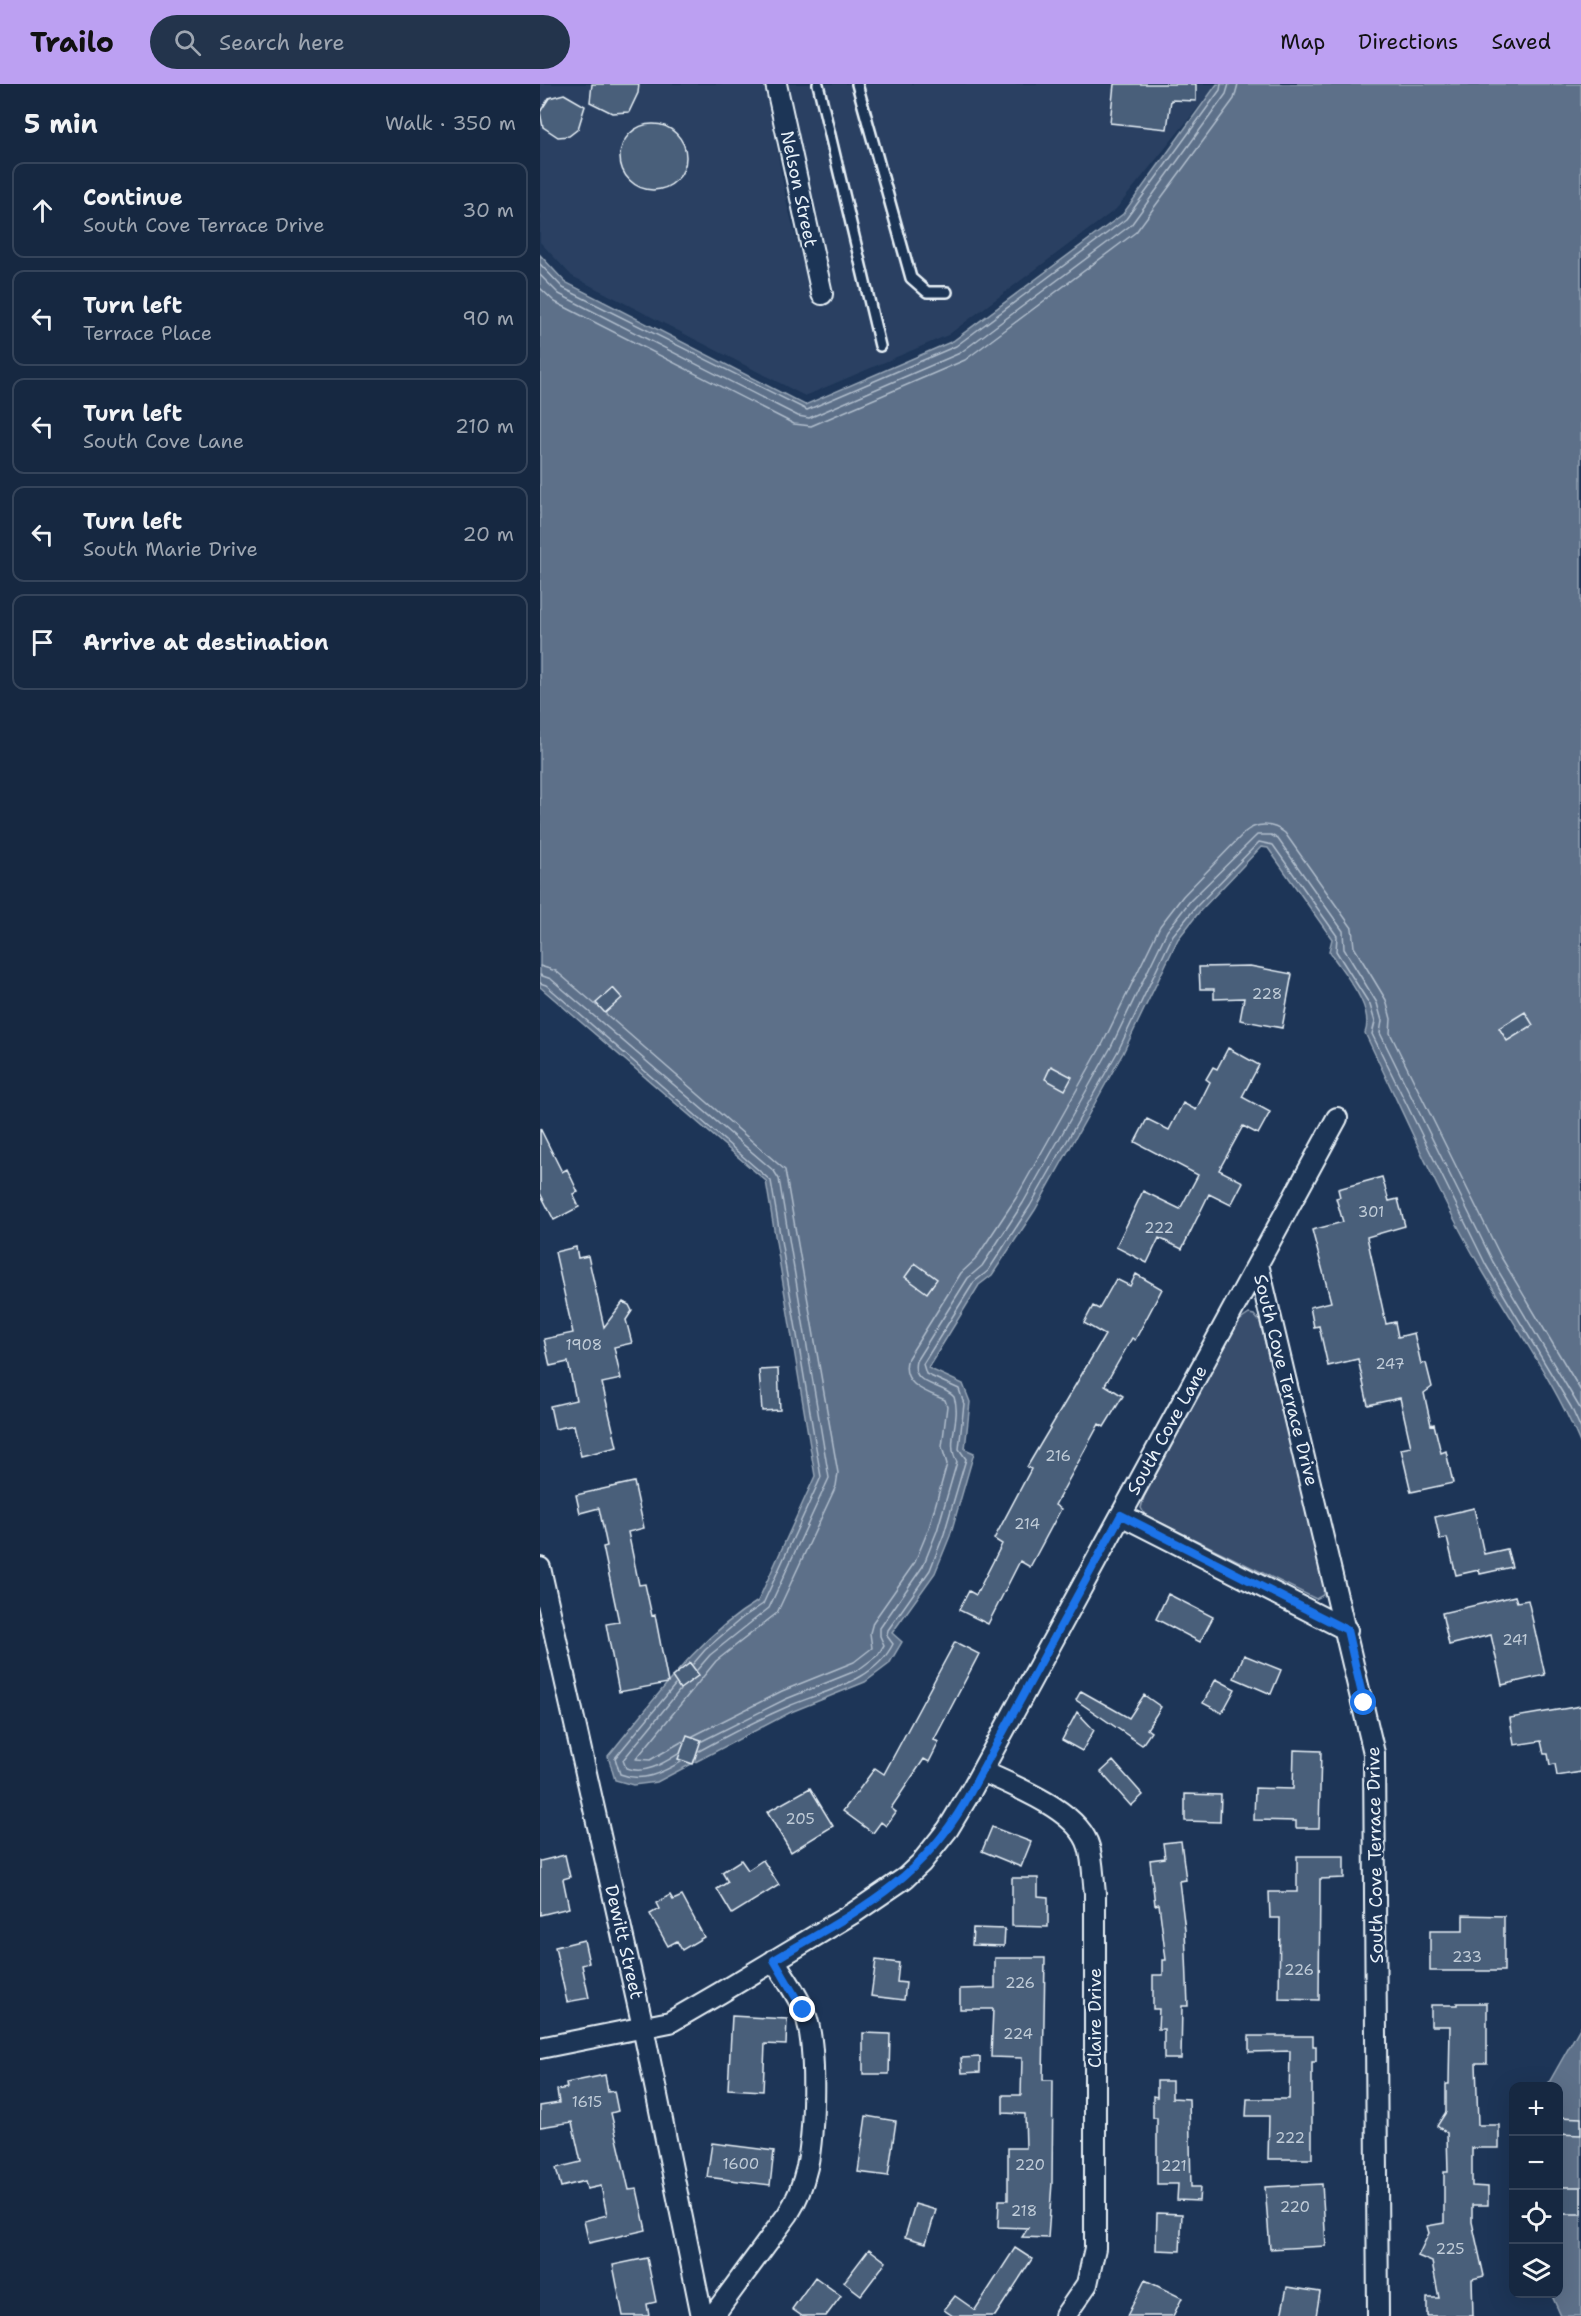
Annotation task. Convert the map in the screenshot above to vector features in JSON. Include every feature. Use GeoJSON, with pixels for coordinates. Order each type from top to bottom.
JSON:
{"type":"FeatureCollection","features":[{"type":"Feature","properties":{"kind":"street","name":"Nelson Street"},"geometry":{"type":"LineString","coordinates":[[776,84],[822,294]]}},
{"type":"Feature","properties":{"kind":"street","name":"South Cove Lane"},"geometry":{"type":"LineString","coordinates":[[540,2048],[670,2022],[855,1912],[913,1870],[956,1817],[982,1771],[1336,1118]]}},
{"type":"Feature","properties":{"kind":"street","name":"South Cove Terrace Drive"},"geometry":{"type":"LineString","coordinates":[[1258,1264],[1372,1738],[1376,1774],[1378,2316]]}},
{"type":"Feature","properties":{"kind":"street"},"geometry":{"type":"LineString","coordinates":[[1121,1515],[1347,1630]]}},
{"type":"Feature","properties":{"kind":"street","name":"Dewitt Street"},"geometry":{"type":"LineString","coordinates":[[540,1568],[643,2027],[702,2316]]}},
{"type":"Feature","properties":{"kind":"street","name":"Claire Drive"},"geometry":{"type":"LineString","coordinates":[[982,1771],[1053,1806],[1080,1829],[1089,1845],[1095,1893],[1095,2248],[1087,2284],[1065,2316]]}},
{"type":"Feature","properties":{"kind":"street"},"geometry":{"type":"LineString","coordinates":[[713,2316],[788,2214],[797,2197],[807,2165],[811,2115],[810,2032],[801,2006],[774,1960]]}},
{"type":"Feature","properties":{"kind":"lane"},"geometry":{"type":"LineString","coordinates":[[818,84],[880,346]]}},
{"type":"Feature","properties":{"kind":"lane"},"geometry":{"type":"LineString","coordinates":[[857,84],[911,278],[927,292],[947,292]]}},
{"type":"Feature","properties":{"kind":"shaded area"},"geometry":{"type":"Polygon","coordinates":[[[540,84],[765,84],[787,204],[814,305],[834,300],[787,84],[1217,84],[1116,209],[948,335],[805,396],[572,276],[540,242],[540,84]]]}},
{"type":"Feature","properties":{"kind":"shaded area"},"geometry":{"type":"Polygon","coordinates":[[[1249,1314],[1254,1315],[1260,1322],[1324,1584],[1323,1595],[1316,1599],[1145,1515],[1141,1508],[1144,1497],[1239,1321],[1249,1314]]]}},
{"type":"Feature","properties":{"kind":"water"},"geometry":{"type":"Polygon","coordinates":[[[1217,84],[1581,84],[1581,1445],[1547,1378],[1482,1270],[1436,1182],[1365,1033],[1366,1012],[1362,1001],[1329,951],[1332,939],[1268,848],[1261,847],[1200,911],[1178,939],[1123,1053],[1035,1210],[992,1275],[979,1285],[928,1368],[963,1384],[970,1402],[965,1449],[974,1453],[950,1536],[935,1573],[892,1633],[902,1642],[889,1664],[865,1682],[791,1712],[657,1782],[633,1785],[615,1780],[608,1756],[695,1652],[736,1616],[758,1601],[815,1476],[766,1181],[540,987],[540,255],[565,282],[805,405],[953,341],[1123,214],[1217,84]]]}},
{"type":"Feature","properties":{"kind":"water"},"geometry":{"type":"Polygon","coordinates":[[[1581,2026],[1581,2316],[1561,2316],[1553,2298],[1563,2298],[1563,2082],[1549,2082],[1581,2026]]]}},
{"type":"Feature","properties":{"kind":"building"},"geometry":{"type":"Polygon","coordinates":[[[592,84],[639,84],[638,93],[629,112],[612,113],[590,102],[592,84]]]}},
{"type":"Feature","properties":{"kind":"building"},"geometry":{"type":"Polygon","coordinates":[[[1114,84],[1196,84],[1196,101],[1171,100],[1167,129],[1110,123],[1114,84]]]}},
{"type":"Feature","properties":{"kind":"building"},"geometry":{"type":"Polygon","coordinates":[[[564,94],[585,106],[578,129],[569,136],[558,137],[543,127],[540,112],[549,98],[564,94]]]}},
{"type":"Feature","properties":{"kind":"building"},"geometry":{"type":"Polygon","coordinates":[[[653,124],[666,127],[676,134],[683,144],[686,157],[683,170],[676,180],[666,187],[653,190],[640,187],[630,180],[623,170],[620,157],[623,144],[630,134],[640,127],[653,124]]]}},
{"type":"Feature","properties":{"kind":"building"},"geometry":{"type":"Polygon","coordinates":[[[1250,966],[1292,974],[1282,1028],[1240,1020],[1244,998],[1214,999],[1214,989],[1200,989],[1199,967],[1250,966]]]}},
{"type":"Feature","properties":{"kind":"building"},"geometry":{"type":"Polygon","coordinates":[[[613,988],[622,998],[605,1013],[596,1003],[613,988]]]}},
{"type":"Feature","properties":{"kind":"building"},"geometry":{"type":"Polygon","coordinates":[[[1525,1012],[1533,1025],[1507,1041],[1499,1028],[1525,1012]]]}},
{"type":"Feature","properties":{"kind":"building"},"geometry":{"type":"Polygon","coordinates":[[[1228,1048],[1259,1065],[1242,1097],[1270,1112],[1258,1134],[1243,1126],[1219,1170],[1243,1182],[1231,1205],[1209,1194],[1182,1249],[1159,1238],[1147,1263],[1116,1247],[1143,1191],[1180,1209],[1198,1175],[1135,1142],[1147,1119],[1169,1130],[1183,1103],[1196,1110],[1210,1082],[1206,1079],[1213,1067],[1217,1069],[1228,1048]]]}},
{"type":"Feature","properties":{"kind":"building"},"geometry":{"type":"Polygon","coordinates":[[[1051,1066],[1072,1077],[1065,1090],[1045,1079],[1051,1066]]]}},
{"type":"Feature","properties":{"kind":"building"},"geometry":{"type":"Polygon","coordinates":[[[540,1128],[562,1172],[567,1169],[578,1192],[573,1194],[579,1207],[554,1220],[540,1193],[540,1128]]]}},
{"type":"Feature","properties":{"kind":"building"},"geometry":{"type":"Polygon","coordinates":[[[1382,1177],[1389,1201],[1398,1199],[1405,1226],[1367,1237],[1386,1324],[1395,1322],[1398,1337],[1414,1333],[1421,1364],[1426,1363],[1432,1387],[1424,1393],[1431,1425],[1434,1424],[1441,1453],[1446,1451],[1453,1483],[1411,1492],[1401,1449],[1411,1447],[1400,1398],[1368,1405],[1358,1359],[1328,1366],[1319,1326],[1314,1327],[1310,1307],[1331,1302],[1312,1230],[1343,1222],[1336,1198],[1340,1197],[1338,1189],[1382,1177]]]}},
{"type":"Feature","properties":{"kind":"building"},"geometry":{"type":"Polygon","coordinates":[[[576,1247],[578,1258],[588,1256],[604,1327],[623,1302],[629,1305],[632,1311],[626,1320],[632,1343],[614,1347],[621,1379],[602,1383],[617,1447],[581,1456],[574,1425],[555,1429],[550,1406],[576,1400],[568,1362],[550,1366],[544,1339],[573,1333],[555,1252],[576,1247]]]}},
{"type":"Feature","properties":{"kind":"building"},"geometry":{"type":"Polygon","coordinates":[[[915,1263],[937,1279],[927,1293],[905,1277],[915,1263]]]}},
{"type":"Feature","properties":{"kind":"building"},"geometry":{"type":"Polygon","coordinates":[[[1136,1274],[1162,1289],[1135,1340],[1132,1338],[1105,1385],[1123,1396],[1104,1427],[1099,1424],[1055,1505],[1061,1509],[1030,1567],[1020,1561],[988,1624],[959,1610],[969,1591],[976,1595],[1002,1544],[994,1539],[1031,1469],[1027,1467],[1105,1335],[1084,1323],[1093,1306],[1099,1309],[1116,1279],[1130,1286],[1136,1274]]]}},
{"type":"Feature","properties":{"kind":"building"},"geometry":{"type":"Polygon","coordinates":[[[778,1369],[780,1410],[762,1411],[759,1370],[778,1369]]]}},
{"type":"Feature","properties":{"kind":"building"},"geometry":{"type":"Polygon","coordinates":[[[634,1482],[644,1528],[628,1532],[639,1585],[645,1584],[652,1616],[655,1615],[668,1683],[619,1692],[606,1624],[619,1622],[603,1547],[607,1546],[599,1508],[580,1513],[576,1495],[634,1482]]]}},
{"type":"Feature","properties":{"kind":"building"},"geometry":{"type":"Polygon","coordinates":[[[1474,1508],[1484,1554],[1507,1549],[1512,1567],[1480,1574],[1479,1570],[1456,1575],[1447,1538],[1440,1540],[1435,1517],[1474,1508]]]}},
{"type":"Feature","properties":{"kind":"building"},"geometry":{"type":"Polygon","coordinates":[[[1168,1594],[1213,1617],[1200,1642],[1156,1619],[1168,1594]]]}},
{"type":"Feature","properties":{"kind":"building"},"geometry":{"type":"Polygon","coordinates":[[[1515,1596],[1517,1602],[1528,1600],[1545,1675],[1502,1685],[1491,1635],[1449,1645],[1442,1613],[1515,1596]]]}},
{"type":"Feature","properties":{"kind":"building"},"geometry":{"type":"Polygon","coordinates":[[[955,1642],[979,1654],[934,1740],[939,1742],[929,1762],[924,1759],[891,1808],[896,1812],[886,1826],[881,1822],[873,1833],[843,1811],[875,1768],[884,1774],[955,1642]]]}},
{"type":"Feature","properties":{"kind":"building"},"geometry":{"type":"Polygon","coordinates":[[[1244,1655],[1281,1670],[1271,1694],[1234,1678],[1244,1655]]]}},
{"type":"Feature","properties":{"kind":"building"},"geometry":{"type":"Polygon","coordinates":[[[690,1663],[699,1675],[680,1689],[672,1677],[690,1663]]]}},
{"type":"Feature","properties":{"kind":"building"},"geometry":{"type":"Polygon","coordinates":[[[1216,1679],[1235,1689],[1222,1713],[1203,1703],[1216,1679]]]}},
{"type":"Feature","properties":{"kind":"building"},"geometry":{"type":"Polygon","coordinates":[[[1081,1691],[1129,1718],[1144,1695],[1161,1707],[1147,1729],[1151,1732],[1142,1745],[1076,1700],[1081,1691]]]}},
{"type":"Feature","properties":{"kind":"building"},"geometry":{"type":"Polygon","coordinates":[[[1581,1706],[1581,1772],[1557,1776],[1555,1764],[1550,1765],[1548,1754],[1544,1754],[1541,1741],[1514,1745],[1510,1718],[1581,1706]]]}},
{"type":"Feature","properties":{"kind":"building"},"geometry":{"type":"Polygon","coordinates":[[[1077,1712],[1094,1730],[1082,1751],[1062,1740],[1077,1712]]]}},
{"type":"Feature","properties":{"kind":"building"},"geometry":{"type":"Polygon","coordinates":[[[687,1735],[701,1740],[693,1764],[678,1759],[687,1735]]]}},
{"type":"Feature","properties":{"kind":"building"},"geometry":{"type":"Polygon","coordinates":[[[1294,1750],[1321,1751],[1319,1828],[1296,1828],[1296,1821],[1254,1820],[1255,1788],[1293,1789],[1294,1750]]]}},
{"type":"Feature","properties":{"kind":"building"},"geometry":{"type":"Polygon","coordinates":[[[1113,1761],[1143,1795],[1131,1806],[1101,1772],[1113,1761]]]}},
{"type":"Feature","properties":{"kind":"building"},"geometry":{"type":"Polygon","coordinates":[[[810,1788],[833,1826],[791,1852],[767,1812],[810,1788]]]}},
{"type":"Feature","properties":{"kind":"building"},"geometry":{"type":"Polygon","coordinates":[[[1185,1794],[1221,1795],[1220,1822],[1185,1821],[1185,1794]]]}},
{"type":"Feature","properties":{"kind":"building"},"geometry":{"type":"Polygon","coordinates":[[[992,1827],[1031,1842],[1021,1867],[982,1851],[992,1827]]]}},
{"type":"Feature","properties":{"kind":"building"},"geometry":{"type":"Polygon","coordinates":[[[1181,1841],[1186,1880],[1179,1881],[1185,1930],[1188,2006],[1182,2006],[1181,2059],[1164,2059],[1164,2029],[1158,2029],[1159,2009],[1153,2009],[1153,1975],[1163,1975],[1163,1960],[1166,1960],[1159,1904],[1155,1905],[1150,1860],[1165,1858],[1163,1843],[1181,1841]]]}},
{"type":"Feature","properties":{"kind":"building"},"geometry":{"type":"Polygon","coordinates":[[[565,1855],[570,1877],[563,1879],[569,1908],[540,1915],[540,1861],[565,1855]]]}},
{"type":"Feature","properties":{"kind":"building"},"geometry":{"type":"Polygon","coordinates":[[[1297,1856],[1344,1856],[1344,1878],[1320,1879],[1319,2000],[1279,1999],[1280,1918],[1270,1918],[1269,1892],[1297,1892],[1297,1856]]]}},
{"type":"Feature","properties":{"kind":"building"},"geometry":{"type":"Polygon","coordinates":[[[741,1860],[748,1870],[763,1860],[779,1885],[732,1914],[717,1889],[728,1882],[722,1872],[741,1860]]]}},
{"type":"Feature","properties":{"kind":"building"},"geometry":{"type":"Polygon","coordinates":[[[1012,1878],[1038,1878],[1038,1896],[1048,1897],[1048,1927],[1012,1926],[1012,1878]]]}},
{"type":"Feature","properties":{"kind":"building"},"geometry":{"type":"Polygon","coordinates":[[[670,1895],[673,1900],[682,1896],[704,1937],[682,1950],[677,1941],[668,1946],[650,1914],[659,1909],[656,1903],[670,1895]]]}},
{"type":"Feature","properties":{"kind":"building"},"geometry":{"type":"Polygon","coordinates":[[[1463,1915],[1504,1916],[1504,1971],[1430,1971],[1430,1931],[1463,1931],[1463,1915]]]}},
{"type":"Feature","properties":{"kind":"building"},"geometry":{"type":"Polygon","coordinates":[[[973,1928],[1005,1929],[1004,1946],[972,1945],[973,1928]]]}},
{"type":"Feature","properties":{"kind":"building"},"geometry":{"type":"Polygon","coordinates":[[[584,1940],[589,1963],[582,1965],[589,1998],[567,2002],[555,1947],[584,1940]]]}},
{"type":"Feature","properties":{"kind":"building"},"geometry":{"type":"Polygon","coordinates":[[[995,1958],[1045,1958],[1043,2080],[1053,2080],[1052,2183],[1048,2238],[1022,2237],[1028,2228],[998,2227],[999,2200],[1008,2200],[1008,2148],[1026,2148],[1025,2114],[1003,2113],[1003,2095],[1021,2095],[1022,2058],[991,2057],[993,2009],[960,2009],[960,1989],[995,1988],[995,1958]]]}},
{"type":"Feature","properties":{"kind":"building"},"geometry":{"type":"Polygon","coordinates":[[[876,1960],[899,1963],[897,1982],[906,1983],[904,2000],[871,1996],[876,1960]]]}},
{"type":"Feature","properties":{"kind":"building"},"geometry":{"type":"Polygon","coordinates":[[[1457,2003],[1487,2003],[1487,2063],[1476,2063],[1478,2125],[1499,2125],[1499,2148],[1472,2148],[1472,2186],[1488,2187],[1488,2205],[1472,2205],[1472,2222],[1484,2276],[1472,2279],[1473,2316],[1427,2316],[1427,2298],[1439,2298],[1432,2262],[1418,2256],[1429,2233],[1427,2226],[1444,2223],[1444,2172],[1448,2172],[1447,2133],[1437,2126],[1446,2112],[1450,2026],[1431,2026],[1431,2005],[1457,2005],[1457,2003]]]}},
{"type":"Feature","properties":{"kind":"building"},"geometry":{"type":"Polygon","coordinates":[[[732,2016],[787,2019],[786,2045],[765,2044],[763,2091],[728,2089],[732,2016]]]}},
{"type":"Feature","properties":{"kind":"building"},"geometry":{"type":"Polygon","coordinates":[[[863,2033],[890,2034],[889,2074],[863,2074],[863,2033]]]}},
{"type":"Feature","properties":{"kind":"building"},"geometry":{"type":"Polygon","coordinates":[[[1249,2036],[1313,2036],[1313,2046],[1316,2046],[1316,2062],[1312,2062],[1312,2159],[1268,2159],[1269,2116],[1246,2116],[1247,2099],[1289,2099],[1290,2051],[1249,2052],[1249,2036]]]}},
{"type":"Feature","properties":{"kind":"building"},"geometry":{"type":"Polygon","coordinates":[[[980,2057],[980,2072],[962,2073],[961,2058],[980,2057]]]}},
{"type":"Feature","properties":{"kind":"building"},"geometry":{"type":"Polygon","coordinates":[[[605,2075],[608,2092],[614,2091],[618,2111],[611,2113],[629,2190],[637,2189],[646,2230],[589,2243],[584,2221],[607,2215],[601,2186],[587,2189],[585,2181],[561,2187],[556,2168],[581,2162],[572,2122],[540,2127],[540,2106],[559,2103],[557,2090],[567,2088],[566,2083],[605,2075]]]}},
{"type":"Feature","properties":{"kind":"building"},"geometry":{"type":"Polygon","coordinates":[[[1157,2081],[1172,2081],[1172,2098],[1189,2099],[1191,2187],[1200,2187],[1199,2201],[1177,2200],[1178,2184],[1157,2184],[1157,2118],[1153,2118],[1153,2096],[1157,2097],[1157,2081]]]}},
{"type":"Feature","properties":{"kind":"building"},"geometry":{"type":"Polygon","coordinates":[[[866,2116],[896,2121],[888,2176],[858,2172],[866,2116]]]}},
{"type":"Feature","properties":{"kind":"building"},"geometry":{"type":"Polygon","coordinates":[[[1563,2117],[1581,2118],[1581,2135],[1563,2134],[1563,2117]]]}},
{"type":"Feature","properties":{"kind":"building"},"geometry":{"type":"Polygon","coordinates":[[[712,2143],[774,2151],[770,2185],[707,2177],[712,2143]]]}},
{"type":"Feature","properties":{"kind":"building"},"geometry":{"type":"Polygon","coordinates":[[[1322,2184],[1326,2246],[1270,2249],[1265,2187],[1322,2184]]]}},
{"type":"Feature","properties":{"kind":"building"},"geometry":{"type":"Polygon","coordinates":[[[1563,2187],[1581,2187],[1581,2214],[1563,2214],[1563,2187]]]}},
{"type":"Feature","properties":{"kind":"building"},"geometry":{"type":"Polygon","coordinates":[[[915,2204],[936,2210],[926,2243],[905,2237],[915,2204]]]}},
{"type":"Feature","properties":{"kind":"building"},"geometry":{"type":"Polygon","coordinates":[[[1157,2213],[1182,2214],[1180,2251],[1156,2250],[1157,2213]]]}},
{"type":"Feature","properties":{"kind":"building"},"geometry":{"type":"Polygon","coordinates":[[[1015,2248],[1032,2259],[995,2316],[953,2316],[944,2310],[955,2296],[975,2310],[1015,2248]]]}},
{"type":"Feature","properties":{"kind":"building"},"geometry":{"type":"Polygon","coordinates":[[[869,2249],[886,2262],[861,2295],[844,2282],[869,2249]]]}},
{"type":"Feature","properties":{"kind":"building"},"geometry":{"type":"Polygon","coordinates":[[[647,2258],[656,2302],[647,2304],[649,2316],[623,2316],[613,2265],[647,2258]]]}},
{"type":"Feature","properties":{"kind":"building"},"geometry":{"type":"Polygon","coordinates":[[[815,2277],[841,2296],[826,2316],[802,2316],[792,2309],[815,2277]]]}},
{"type":"Feature","properties":{"kind":"building"},"geometry":{"type":"Polygon","coordinates":[[[1145,2280],[1182,2298],[1173,2316],[1127,2316],[1145,2280]]]}},
{"type":"Feature","properties":{"kind":"building"},"geometry":{"type":"Polygon","coordinates":[[[1287,2287],[1320,2292],[1316,2316],[1281,2316],[1287,2287]]]}},
{"type":"Feature","properties":{"kind":"route"},"geometry":{"type":"LineString","coordinates":[[803,2010],[774,1960],[855,1912],[905,1878],[935,1846],[964,1804],[1121,1515],[1347,1630],[1364,1703]]}}]}
